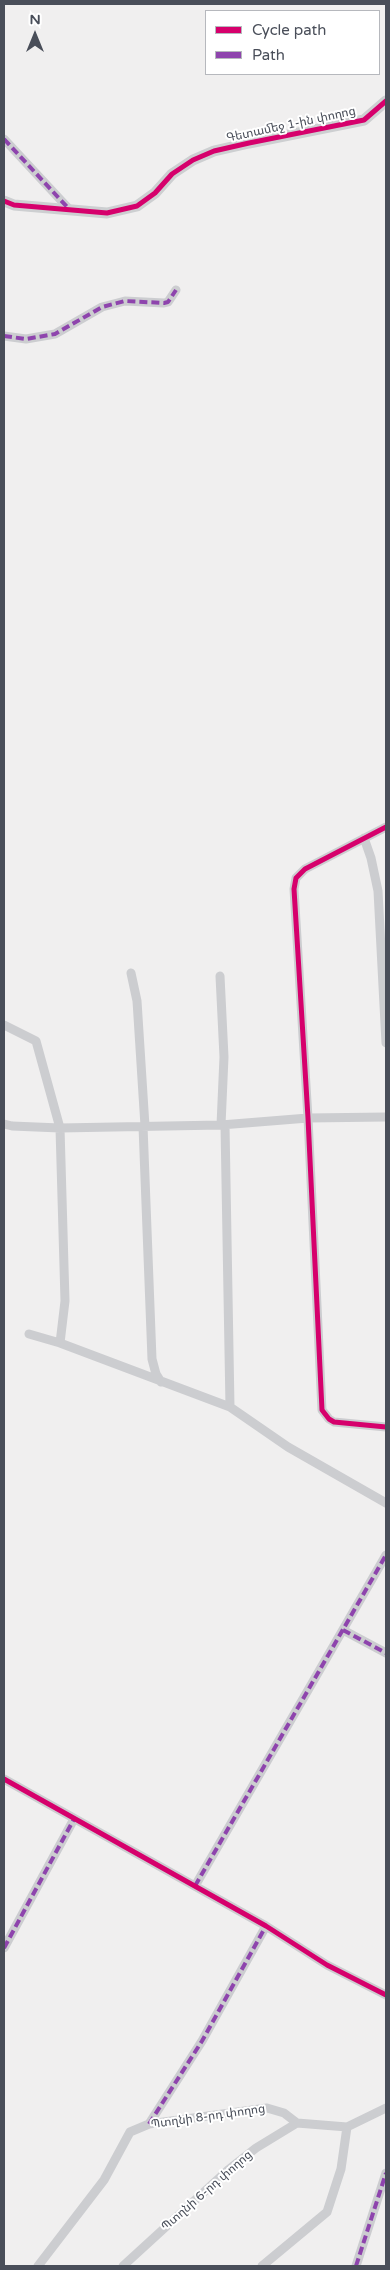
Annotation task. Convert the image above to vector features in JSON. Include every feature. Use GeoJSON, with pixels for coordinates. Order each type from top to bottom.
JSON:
{"type":"FeatureCollection","features":[{"type":"Feature","properties":{"kind":"street","name":"Գետամեջ 1-ին փողոց"},"geometry":{"type":"LineString","coordinates":[[4,200],[14,205],[106,213],[137,206],[154,194],[172,174],[193,160],[214,151],[364,120],[386,102]]}},
{"type":"Feature","properties":{"kind":"street"},"geometry":{"type":"LineString","coordinates":[[4,139],[69,209]]}},
{"type":"Feature","properties":{"kind":"street"},"geometry":{"type":"LineString","coordinates":[[4,336],[26,339],[55,334],[102,306],[125,301],[164,303],[168,302],[176,290]]}},
{"type":"Feature","properties":{"kind":"street"},"geometry":{"type":"LineString","coordinates":[[386,827],[306,869],[300,873],[294,883],[308,1118],[322,1410],[334,1422],[386,1427]]}},
{"type":"Feature","properties":{"kind":"street"},"geometry":{"type":"LineString","coordinates":[[364,838],[371,858],[378,891],[386,1043]]}},
{"type":"Feature","properties":{"kind":"street"},"geometry":{"type":"LineString","coordinates":[[131,973],[137,1001],[144,1126],[152,1359],[156,1374],[161,1382]]}},
{"type":"Feature","properties":{"kind":"street"},"geometry":{"type":"LineString","coordinates":[[220,976],[224,1057],[223,1125],[230,1407]]}},
{"type":"Feature","properties":{"kind":"street"},"geometry":{"type":"LineString","coordinates":[[4,1025],[36,1041],[60,1128],[65,1301],[60,1343]]}},
{"type":"Feature","properties":{"kind":"street"},"geometry":{"type":"LineString","coordinates":[[4,1124],[60,1128],[223,1125],[308,1118],[386,1118]]}},
{"type":"Feature","properties":{"kind":"street"},"geometry":{"type":"LineString","coordinates":[[29,1334],[60,1343],[230,1407],[288,1447],[386,1503]]}},
{"type":"Feature","properties":{"kind":"street"},"geometry":{"type":"LineString","coordinates":[[195,1886],[386,1555]]}},
{"type":"Feature","properties":{"kind":"street"},"geometry":{"type":"LineString","coordinates":[[343,1630],[386,1653]]}},
{"type":"Feature","properties":{"kind":"street"},"geometry":{"type":"LineString","coordinates":[[4,1779],[266,1926],[327,1965],[386,1995]]}},
{"type":"Feature","properties":{"kind":"street"},"geometry":{"type":"LineString","coordinates":[[4,1948],[74,1819]]}},
{"type":"Feature","properties":{"kind":"street"},"geometry":{"type":"LineString","coordinates":[[148,2124],[202,2041],[266,1926]]}},
{"type":"Feature","properties":{"kind":"street","name":"Պտղնի 8-րդ փողոց"},"geometry":{"type":"LineString","coordinates":[[38,2266],[104,2180],[130,2132],[148,2124],[267,2108],[284,2113],[297,2123]]}},
{"type":"Feature","properties":{"kind":"street"},"geometry":{"type":"LineString","coordinates":[[297,2123],[347,2127],[386,2108]]}},
{"type":"Feature","properties":{"kind":"street","name":"Պտղնի 6-րդ փողոց"},"geometry":{"type":"LineString","coordinates":[[124,2266],[228,2170],[256,2148],[297,2123]]}},
{"type":"Feature","properties":{"kind":"street"},"geometry":{"type":"LineString","coordinates":[[262,2266],[327,2212],[341,2169],[347,2127]]}},
{"type":"Feature","properties":{"kind":"street"},"geometry":{"type":"LineString","coordinates":[[356,2266],[386,2173]]}},
{"type":"Feature","properties":{"kind":"marked path"},"geometry":{"type":"LineString","coordinates":[[4,139],[69,209]]}},
{"type":"Feature","properties":{"kind":"marked path"},"geometry":{"type":"LineString","coordinates":[[4,336],[26,339],[55,334],[102,307],[125,301],[164,303],[168,302],[176,290]]}},
{"type":"Feature","properties":{"kind":"marked path"},"geometry":{"type":"LineString","coordinates":[[195,1886],[386,1555]]}},
{"type":"Feature","properties":{"kind":"marked path"},"geometry":{"type":"LineString","coordinates":[[343,1630],[386,1653]]}},
{"type":"Feature","properties":{"kind":"marked path"},"geometry":{"type":"LineString","coordinates":[[4,1948],[74,1819]]}},
{"type":"Feature","properties":{"kind":"marked path"},"geometry":{"type":"LineString","coordinates":[[149,2124],[202,2041],[266,1926]]}},
{"type":"Feature","properties":{"kind":"marked path"},"geometry":{"type":"LineString","coordinates":[[356,2266],[386,2173]]}},
{"type":"Feature","properties":{"kind":"cycle path"},"geometry":{"type":"LineString","coordinates":[[4,201],[14,205],[107,213],[137,206],[155,193],[172,174],[193,160],[214,151],[364,120],[386,101]]}},
{"type":"Feature","properties":{"kind":"cycle path"},"geometry":{"type":"LineString","coordinates":[[386,827],[305,869],[296,878],[294,889],[308,1118],[322,1410],[334,1422],[386,1427]]}},
{"type":"Feature","properties":{"kind":"cycle path"},"geometry":{"type":"LineString","coordinates":[[4,1779],[266,1926],[327,1965],[386,1995]]}}]}
